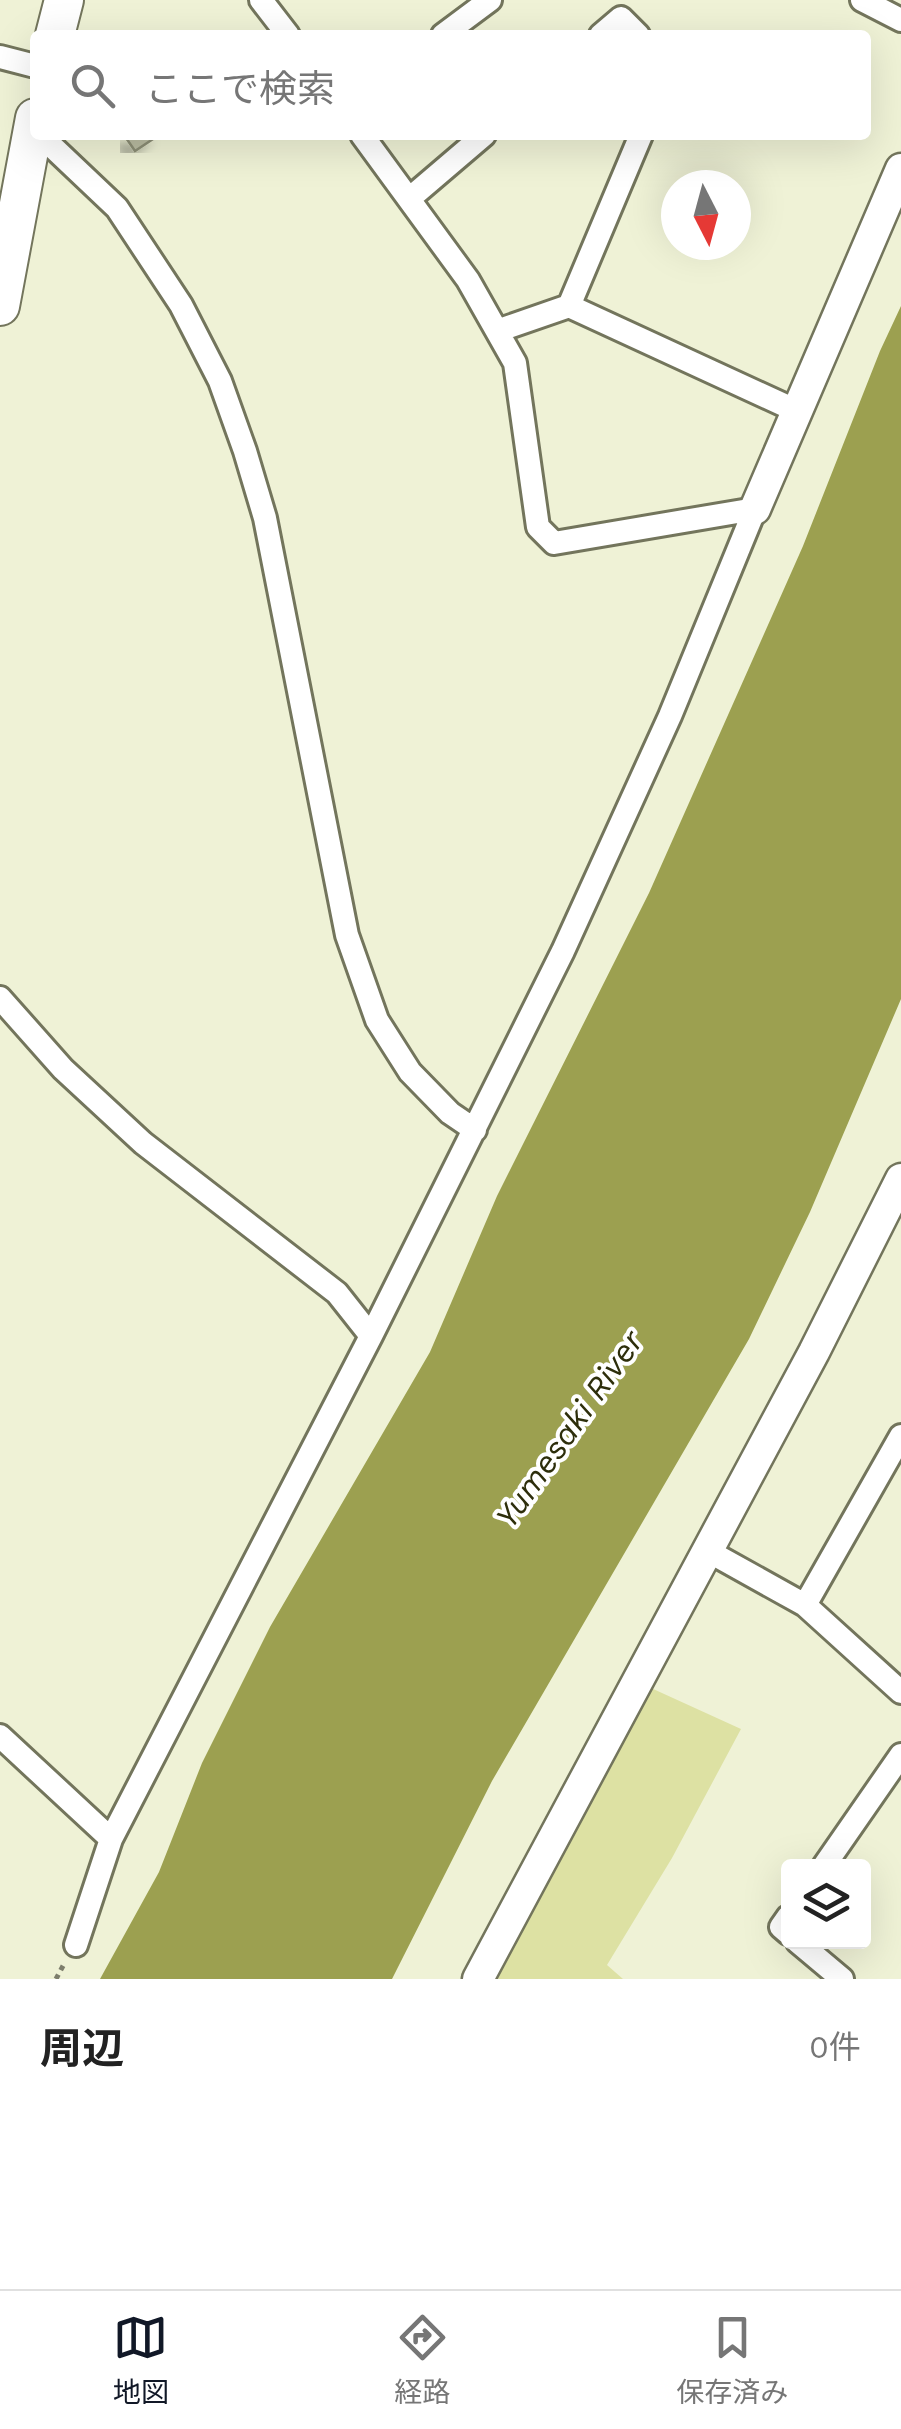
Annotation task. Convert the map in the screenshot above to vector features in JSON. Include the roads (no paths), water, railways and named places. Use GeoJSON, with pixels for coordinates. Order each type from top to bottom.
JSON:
{"type":"FeatureCollection","features":[{"type":"Feature","properties":{"kind":"main road"},"geometry":{"type":"LineString","coordinates":[[56,30],[64,0]]}},
{"type":"Feature","properties":{"kind":"main road"},"geometry":{"type":"LineString","coordinates":[[0,306],[34,140]]}},
{"type":"Feature","properties":{"kind":"street"},"geometry":{"type":"LineString","coordinates":[[261,0],[284,30]]}},
{"type":"Feature","properties":{"kind":"street"},"geometry":{"type":"LineString","coordinates":[[450,30],[490,0]]}},
{"type":"Feature","properties":{"kind":"street"},"geometry":{"type":"LineString","coordinates":[[862,0],[901,20]]}},
{"type":"Feature","properties":{"kind":"street"},"geometry":{"type":"LineString","coordinates":[[606,30],[621,18],[633,30]]}},
{"type":"Feature","properties":{"kind":"street"},"geometry":{"type":"LineString","coordinates":[[0,56],[30,65]]}},
{"type":"Feature","properties":{"kind":"street"},"geometry":{"type":"LineString","coordinates":[[48,140],[117,208],[181,305],[220,381],[265,518],[347,934],[377,1020],[410,1072],[450,1113],[475,1130]]}},
{"type":"Feature","properties":{"kind":"street"},"geometry":{"type":"LineString","coordinates":[[366,140],[468,280],[515,363],[538,527],[554,544],[755,508]]}},
{"type":"Feature","properties":{"kind":"street"},"geometry":{"type":"LineString","coordinates":[[409,199],[478,140]]}},
{"type":"Feature","properties":{"kind":"street"},"geometry":{"type":"LineString","coordinates":[[568,306],[638,140]]}},
{"type":"Feature","properties":{"kind":"street"},"geometry":{"type":"LineString","coordinates":[[76,1944],[111,1840],[564,952],[670,716],[901,168]]}},
{"type":"Feature","properties":{"kind":"street"},"geometry":{"type":"LineString","coordinates":[[497,331],[568,306],[797,410]]}},
{"type":"Feature","properties":{"kind":"street"},"geometry":{"type":"LineString","coordinates":[[0,998],[63,1069],[143,1143],[337,1294],[371,1336]]}},
{"type":"Feature","properties":{"kind":"street"},"geometry":{"type":"LineString","coordinates":[[478,1979],[814,1352],[901,1179]]}},
{"type":"Feature","properties":{"kind":"street"},"geometry":{"type":"LineString","coordinates":[[805,1605],[901,1436]]}},
{"type":"Feature","properties":{"kind":"street"},"geometry":{"type":"LineString","coordinates":[[708,1551],[805,1605],[901,1692]]}},
{"type":"Feature","properties":{"kind":"street"},"geometry":{"type":"LineString","coordinates":[[0,1736],[111,1840]]}},
{"type":"Feature","properties":{"kind":"street"},"geometry":{"type":"LineString","coordinates":[[829,1859],[901,1755]]}},
{"type":"Feature","properties":{"kind":"street"},"geometry":{"type":"LineString","coordinates":[[806,1949],[842,1979]]}},
{"type":"Feature","properties":{"kind":"water","name":"Yumesaki River"},"geometry":{"type":"Polygon","coordinates":[[[901,306],[901,999],[810,1212],[749,1339],[492,1781],[392,1979],[100,1979],[159,1872],[202,1763],[270,1627],[430,1352],[497,1196],[649,893],[803,546],[901,306]]]}}]}
